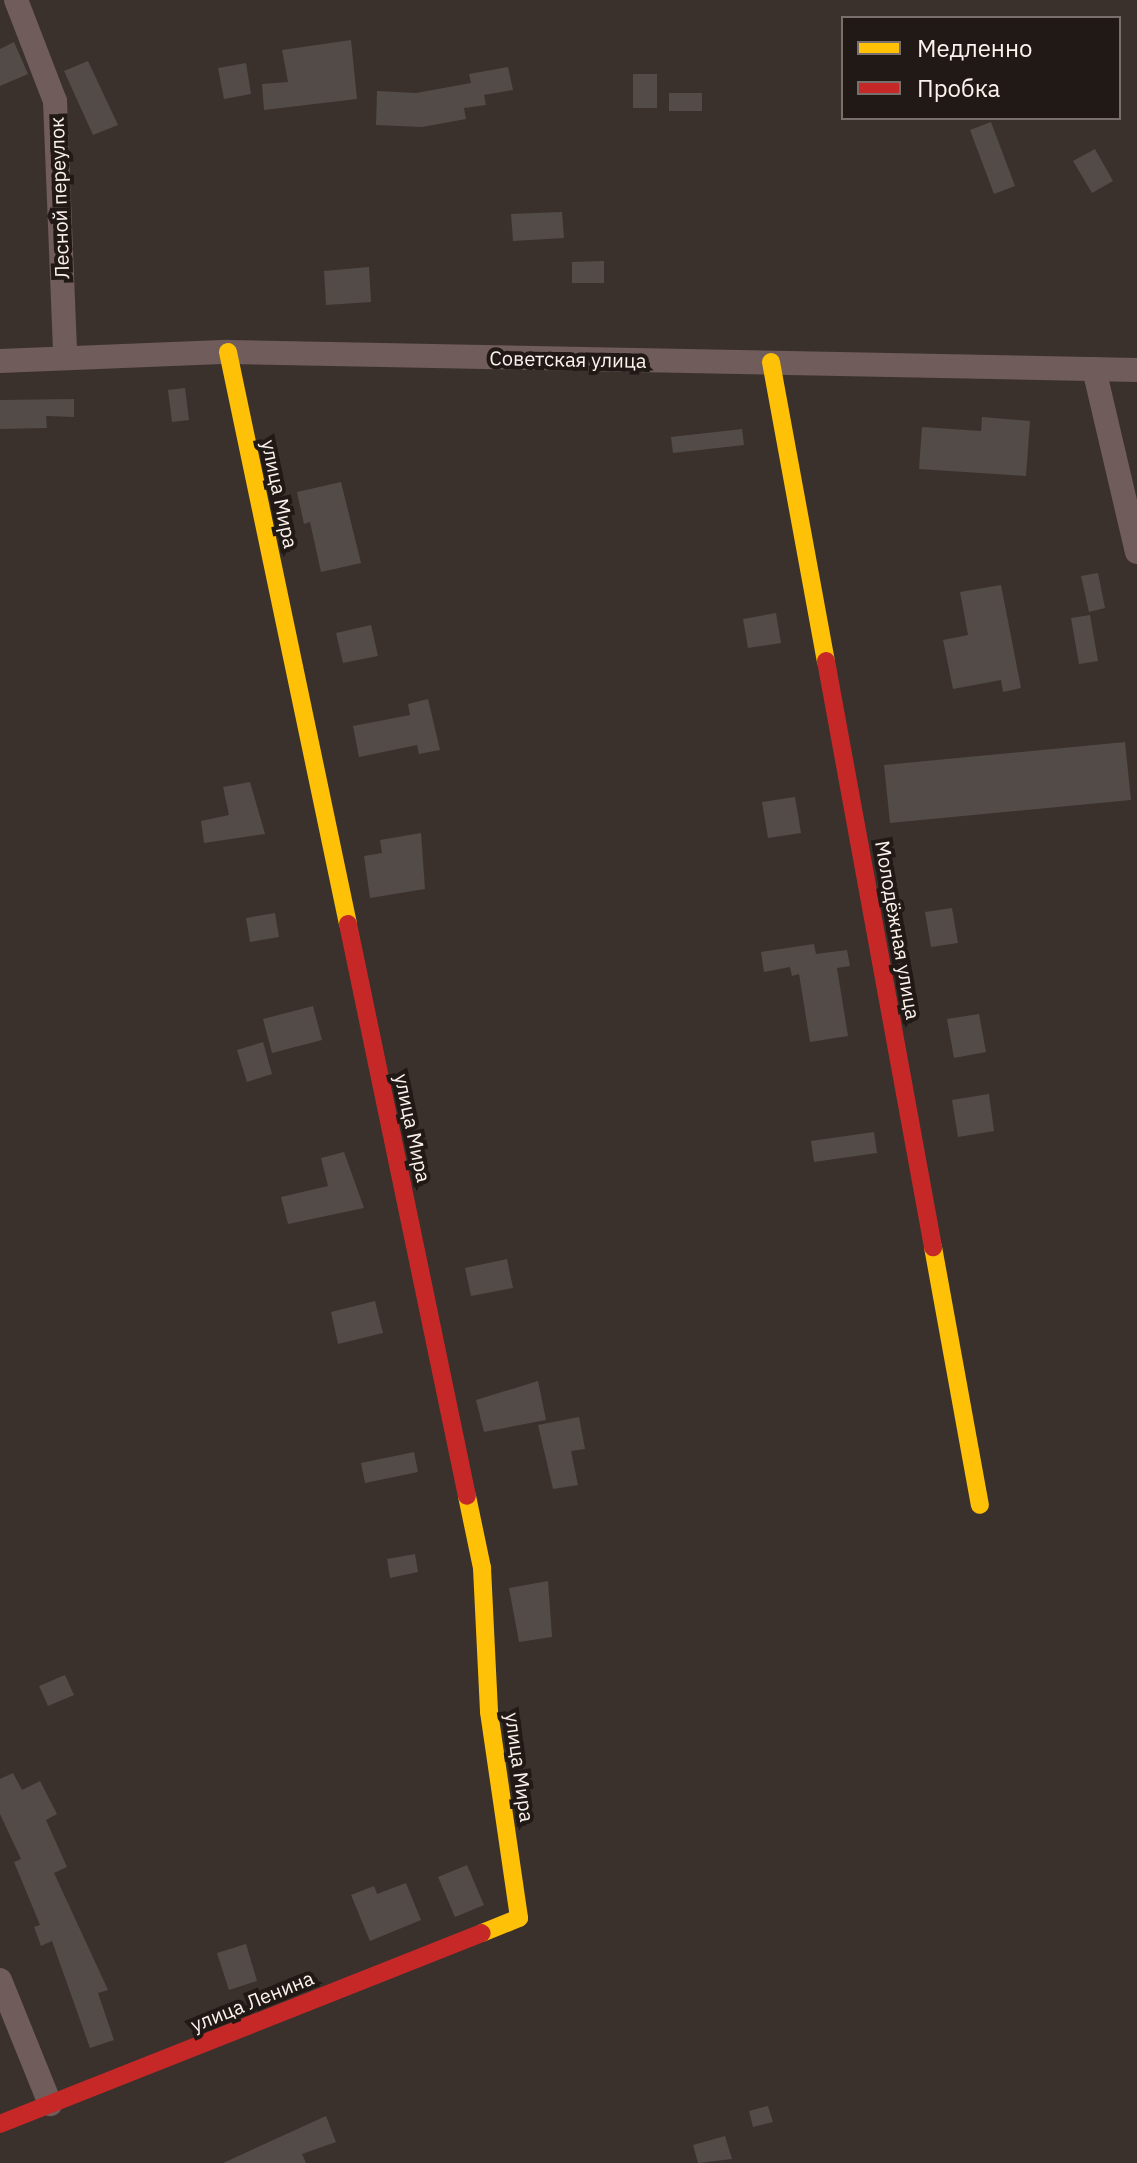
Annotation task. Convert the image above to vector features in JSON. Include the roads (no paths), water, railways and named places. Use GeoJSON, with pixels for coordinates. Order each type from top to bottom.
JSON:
{"type":"FeatureCollection","features":[{"type":"Feature","properties":{"kind":"street","name":"Лесной переулок"},"geometry":{"type":"LineString","coordinates":[[16,0],[55,101],[65,355]]}},
{"type":"Feature","properties":{"kind":"street","name":"Советская улица"},"geometry":{"type":"LineString","coordinates":[[0,361],[65,355],[228,352],[1137,370]]}},
{"type":"Feature","properties":{"kind":"street","name":"улица Мира"},"geometry":{"type":"LineString","coordinates":[[228,352],[482,1568],[489,1712],[519,1918]]}},
{"type":"Feature","properties":{"kind":"street","name":"Молодёжная улица"},"geometry":{"type":"LineString","coordinates":[[771,362],[980,1505]]}},
{"type":"Feature","properties":{"kind":"street"},"geometry":{"type":"LineString","coordinates":[[1094,369],[1137,552]]}},
{"type":"Feature","properties":{"kind":"street","name":"улица Ленина"},"geometry":{"type":"LineString","coordinates":[[0,2124],[519,1918]]}},
{"type":"Feature","properties":{"kind":"street"},"geometry":{"type":"LineString","coordinates":[[0,1980],[50,2104]]}}]}
